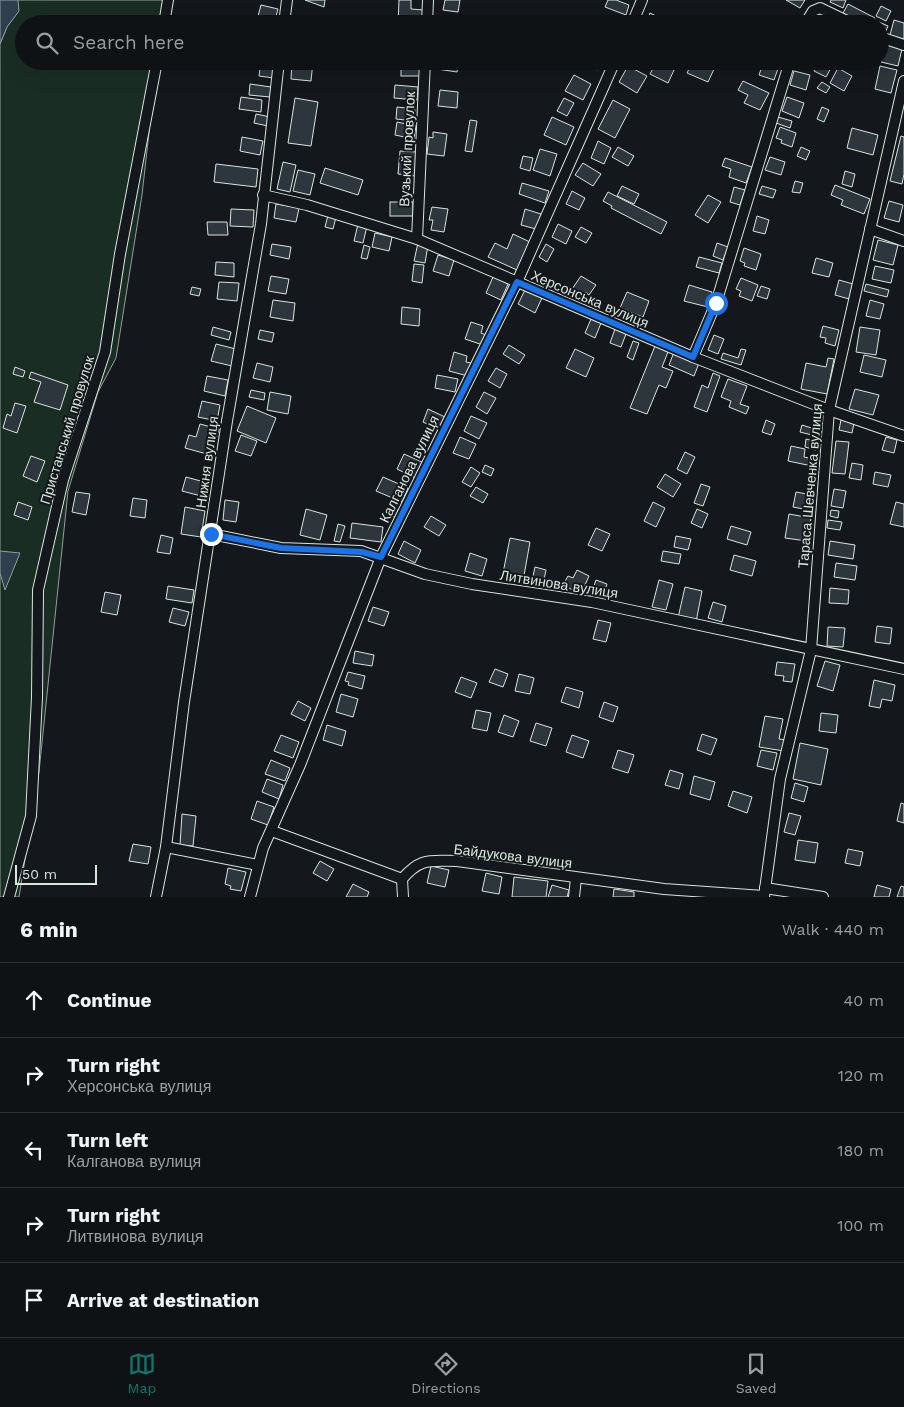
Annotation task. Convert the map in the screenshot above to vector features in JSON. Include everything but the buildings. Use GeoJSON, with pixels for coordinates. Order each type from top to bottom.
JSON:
{"type":"FeatureCollection","features":[{"type":"Feature","properties":{"kind":"street"},"geometry":{"type":"LineString","coordinates":[[166,15],[168,0]]}},
{"type":"Feature","properties":{"kind":"street"},"geometry":{"type":"LineString","coordinates":[[285,15],[287,0]]}},
{"type":"Feature","properties":{"kind":"street"},"geometry":{"type":"LineString","coordinates":[[427,15],[428,0]]}},
{"type":"Feature","properties":{"kind":"street"},"geometry":{"type":"LineString","coordinates":[[636,15],[642,0]]}},
{"type":"Feature","properties":{"kind":"street"},"geometry":{"type":"LineString","coordinates":[[811,15],[813,11],[820,8],[834,15]]}},
{"type":"Feature","properties":{"kind":"street"},"geometry":{"type":"LineString","coordinates":[[889,40],[904,45]]}},
{"type":"Feature","properties":{"kind":"street","name":"Пристанський провулок"},"geometry":{"type":"LineString","coordinates":[[9,897],[31,816],[38,697],[38,590],[63,480],[105,352],[120,254],[155,70]]}},
{"type":"Feature","properties":{"kind":"street","name":"Нижня вулиця"},"geometry":{"type":"LineString","coordinates":[[156,897],[166,847],[184,702],[227,421],[261,224],[278,70]]}},
{"type":"Feature","properties":{"kind":"street","name":"Вузький провулок"},"geometry":{"type":"LineString","coordinates":[[416,239],[425,70]]}},
{"type":"Feature","properties":{"kind":"street","name":"Калганова вулиця"},"geometry":{"type":"LineString","coordinates":[[250,897],[263,848],[272,831],[381,557],[517,282],[611,70]]}},
{"type":"Feature","properties":{"kind":"street"},"geometry":{"type":"LineString","coordinates":[[693,357],[716,303],[787,70]]}},
{"type":"Feature","properties":{"kind":"street","name":"Тараса Шевченка вулиця"},"geometry":{"type":"LineString","coordinates":[[764,894],[780,779],[811,650],[828,410],[904,81]]}},
{"type":"Feature","properties":{"kind":"street","name":"Херсонська вулиця"},"geometry":{"type":"LineString","coordinates":[[264,195],[307,205],[416,239],[693,357],[828,410],[904,436]]}},
{"type":"Feature","properties":{"kind":"street"},"geometry":{"type":"LineString","coordinates":[[870,229],[904,241]]}},
{"type":"Feature","properties":{"kind":"street","name":"Литвинова вулиця"},"geometry":{"type":"LineString","coordinates":[[211,534],[281,548],[362,552],[381,557],[425,574],[592,602],[904,669]]}},
{"type":"Feature","properties":{"kind":"street"},"geometry":{"type":"LineString","coordinates":[[272,831],[402,878],[403,897]]}},
{"type":"Feature","properties":{"kind":"street"},"geometry":{"type":"LineString","coordinates":[[166,847],[258,865]]}},
{"type":"Feature","properties":{"kind":"street","name":"Байдукова вулиця"},"geometry":{"type":"LineString","coordinates":[[402,878],[415,865],[429,861],[457,861],[664,889],[823,897]]}},
{"type":"Feature","properties":{"kind":"street"},"geometry":{"type":"LineString","coordinates":[[574,897],[576,878]]}},
{"type":"Feature","properties":{"kind":"green space"},"geometry":{"type":"Polygon","coordinates":[[[0,0],[164,0],[163,15],[16,15],[18,12],[0,0]]]}},
{"type":"Feature","properties":{"kind":"green space"},"geometry":{"type":"Polygon","coordinates":[[[15,16],[15,70],[156,70],[142,195],[116,358],[98,392],[68,491],[39,772],[19,897],[0,897],[0,44],[7,27],[15,16]]]}},
{"type":"Feature","properties":{"kind":"water"},"geometry":{"type":"Polygon","coordinates":[[[0,0],[18,0],[19,11],[7,27],[0,44],[0,0]]]}},
{"type":"Feature","properties":{"kind":"water"},"geometry":{"type":"Polygon","coordinates":[[[0,551],[20,553],[5,590],[0,573],[0,551]]]}},
{"type":"Feature","properties":{"kind":"route"},"geometry":{"type":"LineString","coordinates":[[211,534],[281,548],[362,552],[381,557],[517,282],[693,357],[716,303]]}}]}
